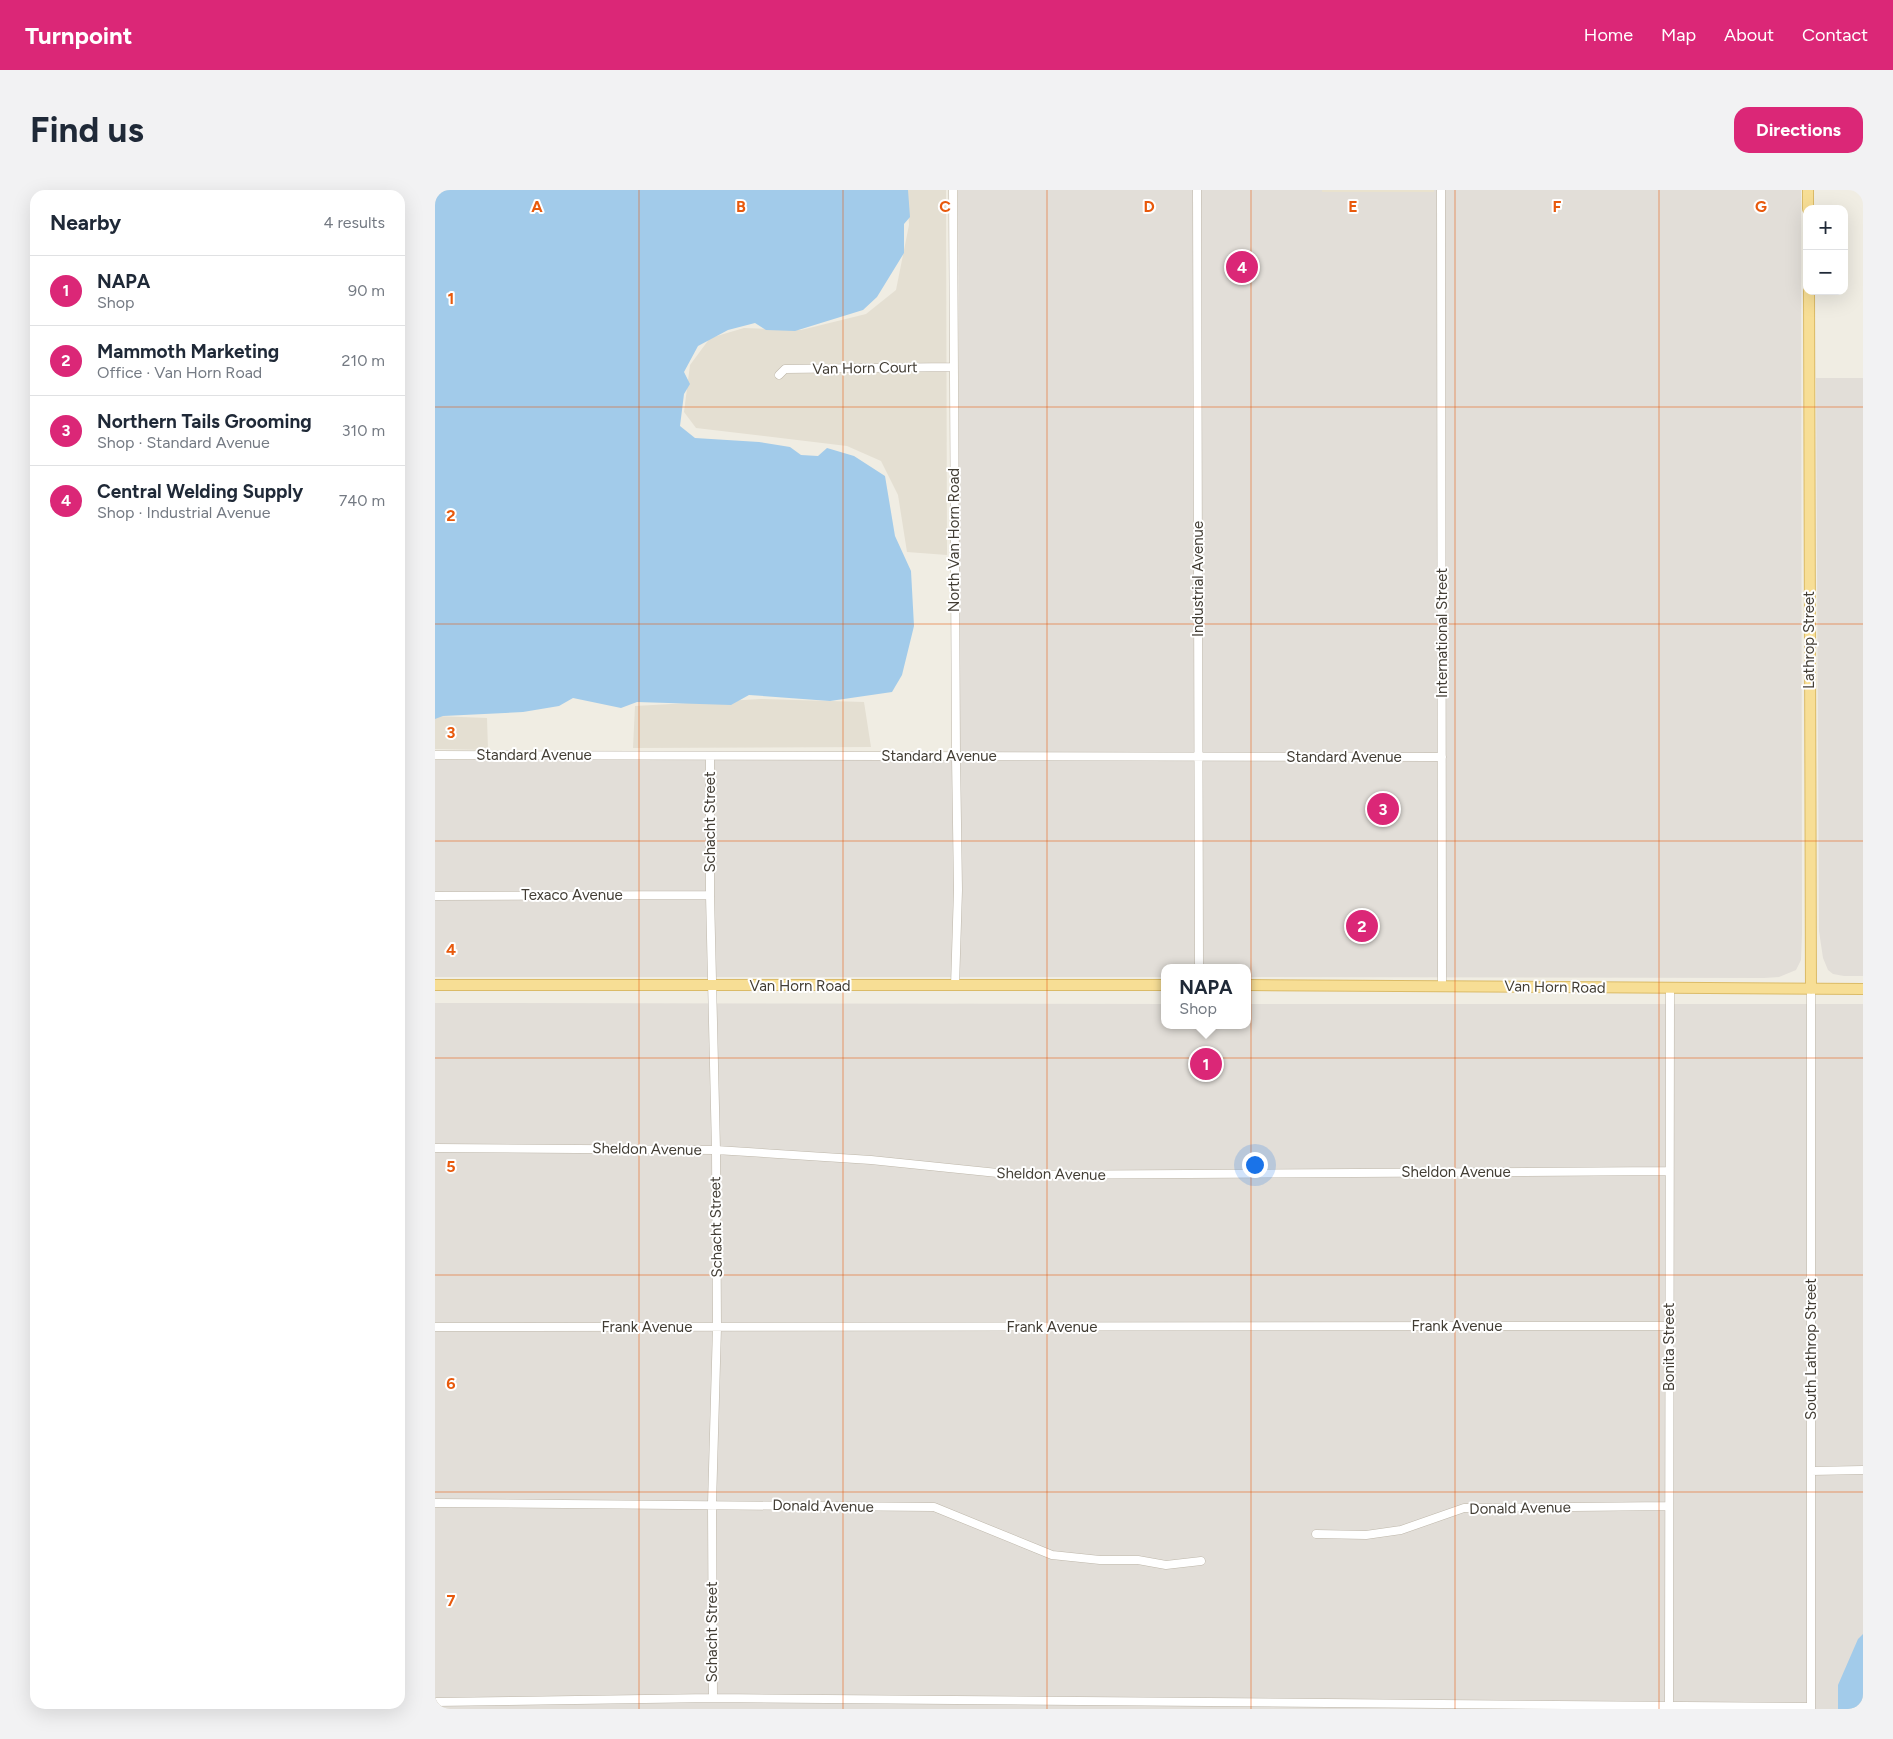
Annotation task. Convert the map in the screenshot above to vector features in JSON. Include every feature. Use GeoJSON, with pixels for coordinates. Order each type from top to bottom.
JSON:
{"type":"FeatureCollection","features":[{"type":"Feature","properties":{"kind":"main road"},"geometry":{"type":"LineString","coordinates":[[1808,190],[1808,205]]}},
{"type":"Feature","properties":{"kind":"main road","name":"Lathrop Street"},"geometry":{"type":"LineString","coordinates":[[1809,295],[1811,989]]}},
{"type":"Feature","properties":{"kind":"main road","name":"Van Horn Road"},"geometry":{"type":"LineString","coordinates":[[435,985],[1161,985]]}},
{"type":"Feature","properties":{"kind":"main road","name":"Van Horn Road"},"geometry":{"type":"LineString","coordinates":[[1251,985],[1863,989]]}},
{"type":"Feature","properties":{"kind":"street","name":"North Van Horn Road"},"geometry":{"type":"LineString","coordinates":[[953,190],[958,890],[955,986]]}},
{"type":"Feature","properties":{"kind":"street","name":"Industrial Avenue"},"geometry":{"type":"LineString","coordinates":[[1197,190],[1199,964]]}},
{"type":"Feature","properties":{"kind":"street","name":"International Street"},"geometry":{"type":"LineString","coordinates":[[1441,190],[1442,986]]}},
{"type":"Feature","properties":{"kind":"street","name":"Van Horn Court"},"geometry":{"type":"LineString","coordinates":[[779,375],[785,369],[953,367]]}},
{"type":"Feature","properties":{"kind":"street","name":"Standard Avenue"},"geometry":{"type":"LineString","coordinates":[[435,755],[1442,756]]}},
{"type":"Feature","properties":{"kind":"street","name":"Schacht Street"},"geometry":{"type":"LineString","coordinates":[[710,756],[709,895],[716,1150],[717,1327],[712,1504],[713,1698]]}},
{"type":"Feature","properties":{"kind":"street","name":"Texaco Avenue"},"geometry":{"type":"LineString","coordinates":[[435,896],[709,895]]}},
{"type":"Feature","properties":{"kind":"street","name":"Bonita Street"},"geometry":{"type":"LineString","coordinates":[[1669,1705],[1670,989]]}},
{"type":"Feature","properties":{"kind":"street","name":"South Lathrop Street"},"geometry":{"type":"LineString","coordinates":[[1811,989],[1811,1708]]}},
{"type":"Feature","properties":{"kind":"street","name":"Sheldon Avenue"},"geometry":{"type":"LineString","coordinates":[[435,1148],[716,1150],[871,1160],[1017,1175],[1669,1171]]}},
{"type":"Feature","properties":{"kind":"street","name":"Frank Avenue"},"geometry":{"type":"LineString","coordinates":[[435,1326],[1670,1326]]}},
{"type":"Feature","properties":{"kind":"street"},"geometry":{"type":"LineString","coordinates":[[1811,1470],[1863,1470]]}},
{"type":"Feature","properties":{"kind":"street","name":"Donald Avenue"},"geometry":{"type":"LineString","coordinates":[[435,1503],[712,1504],[934,1508],[1052,1555],[1100,1560],[1138,1560],[1166,1565],[1201,1561]]}},
{"type":"Feature","properties":{"kind":"street","name":"Donald Avenue"},"geometry":{"type":"LineString","coordinates":[[1316,1534],[1365,1535],[1401,1530],[1464,1508],[1669,1506]]}},
{"type":"Feature","properties":{"kind":"street"},"geometry":{"type":"LineString","coordinates":[[435,1702],[713,1698],[1669,1705],[1811,1708]]}},
{"type":"Feature","properties":{"kind":"shaded area"},"geometry":{"type":"Polygon","coordinates":[[[907,190],[946,190],[947,555],[907,552],[898,495],[881,461],[847,446],[696,428],[684,412],[690,365],[710,338],[744,328],[801,330],[866,314],[896,290],[909,225],[907,190]]]}},
{"type":"Feature","properties":{"kind":"shaded area"},"geometry":{"type":"Polygon","coordinates":[[[958,190],[1801,190],[1802,934],[1801,960],[1796,970],[1779,977],[1764,978],[1251,977],[1251,964],[1161,964],[1161,977],[435,977],[435,760],[960,760],[958,190]]]}},
{"type":"Feature","properties":{"kind":"shaded area"},"geometry":{"type":"Polygon","coordinates":[[[1322,190],[1434,190],[1434,192],[1322,192],[1322,190]]]}},
{"type":"Feature","properties":{"kind":"shaded area"},"geometry":{"type":"Polygon","coordinates":[[[1816,378],[1863,378],[1863,976],[1844,976],[1833,974],[1828,970],[1823,958],[1819,931],[1816,378]]]}},
{"type":"Feature","properties":{"kind":"shaded area"},"geometry":{"type":"Polygon","coordinates":[[[761,699],[864,702],[871,747],[633,748],[635,706],[761,699]]]}},
{"type":"Feature","properties":{"kind":"shaded area"},"geometry":{"type":"Polygon","coordinates":[[[435,716],[487,718],[488,750],[435,749],[435,716]]]}},
{"type":"Feature","properties":{"kind":"shaded area"},"geometry":{"type":"Polygon","coordinates":[[[435,1003],[1161,1004],[1161,1029],[1251,1029],[1251,1004],[1863,1004],[1863,1709],[435,1709],[435,1003]]]}},
{"type":"Feature","properties":{"kind":"water"},"geometry":{"type":"Polygon","coordinates":[[[435,190],[908,190],[910,217],[904,224],[904,253],[877,297],[863,310],[795,331],[766,330],[755,323],[728,330],[698,346],[684,372],[690,384],[684,394],[680,426],[695,438],[759,442],[790,447],[801,455],[818,456],[827,448],[854,456],[885,476],[895,536],[911,571],[914,626],[902,675],[892,692],[830,701],[749,695],[731,705],[637,702],[621,708],[573,698],[559,706],[523,712],[443,716],[435,719],[435,190]]]}},
{"type":"Feature","properties":{"kind":"water"},"geometry":{"type":"Polygon","coordinates":[[[1863,1634],[1863,1709],[1838,1709],[1838,1685],[1858,1639],[1863,1634]]]}},
{"type":"Feature","properties":{"kind":"place","name":"Central Welding Supply"},"geometry":{"type":"Point","coordinates":[1242,267]}},
{"type":"Feature","properties":{"kind":"place","name":"Northern Tails Grooming"},"geometry":{"type":"Point","coordinates":[1383,809]}},
{"type":"Feature","properties":{"kind":"place","name":"Mammoth Marketing"},"geometry":{"type":"Point","coordinates":[1362,926]}},
{"type":"Feature","properties":{"kind":"place","name":"NAPA"},"geometry":{"type":"Point","coordinates":[1206,1064]}}]}
